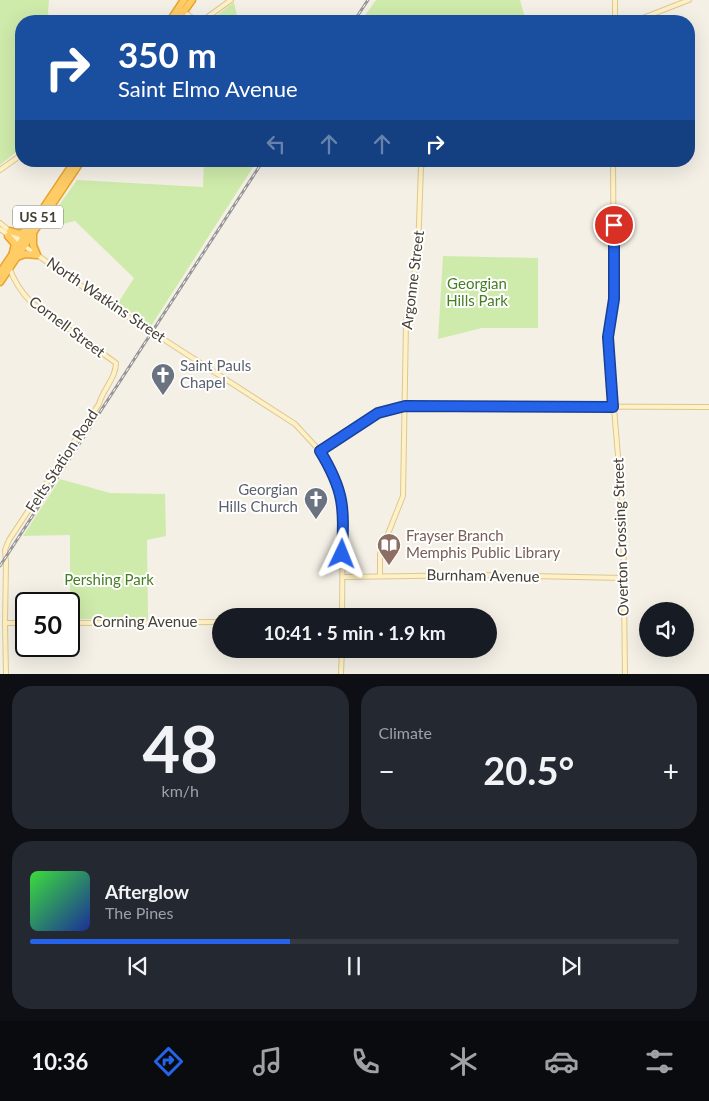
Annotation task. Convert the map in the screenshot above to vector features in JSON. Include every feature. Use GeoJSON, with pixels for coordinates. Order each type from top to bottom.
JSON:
{"type":"FeatureCollection","features":[{"type":"Feature","properties":{"kind":"highway"},"geometry":{"type":"LineString","coordinates":[[179,15],[184,0]]}},
{"type":"Feature","properties":{"kind":"highway"},"geometry":{"type":"LineString","coordinates":[[177,15],[192,0]]}},
{"type":"Feature","properties":{"kind":"highway","name":"US 51"},"geometry":{"type":"LineString","coordinates":[[0,282],[8,266],[72,167]]}},
{"type":"Feature","properties":{"kind":"highway","name":"US 51"},"geometry":{"type":"LineString","coordinates":[[70,173],[76,167]]}},
{"type":"Feature","properties":{"kind":"highway"},"geometry":{"type":"LineString","coordinates":[[31,232],[37,254],[15,255],[15,244],[9,233],[31,232]]}},
{"type":"Feature","properties":{"kind":"highway","name":"US 51"},"geometry":{"type":"LineString","coordinates":[[0,273],[8,266]]}},
{"type":"Feature","properties":{"kind":"street"},"geometry":{"type":"LineString","coordinates":[[210,15],[231,0]]}},
{"type":"Feature","properties":{"kind":"street"},"geometry":{"type":"LineString","coordinates":[[615,0],[615,15]]}},
{"type":"Feature","properties":{"kind":"street"},"geometry":{"type":"LineString","coordinates":[[650,15],[689,0]]}},
{"type":"Feature","properties":{"kind":"street"},"geometry":{"type":"LineString","coordinates":[[181,11],[187,15]]}},
{"type":"Feature","properties":{"kind":"street"},"geometry":{"type":"LineString","coordinates":[[0,170],[15,159]]}},
{"type":"Feature","properties":{"kind":"street","name":"Argonne Street"},"geometry":{"type":"LineString","coordinates":[[380,576],[380,554],[403,496],[406,322],[418,252],[421,167]]}},
{"type":"Feature","properties":{"kind":"street","name":"Overton Crossing Street"},"geometry":{"type":"LineString","coordinates":[[613,167],[614,292],[608,337],[623,515],[625,674]]}},
{"type":"Feature","properties":{"kind":"street","name":"North Watkins Street"},"geometry":{"type":"LineString","coordinates":[[0,223],[9,233]]}},
{"type":"Feature","properties":{"kind":"street","name":"North Watkins Street"},"geometry":{"type":"LineString","coordinates":[[0,229],[18,237],[23,244],[145,328],[295,424],[320,451],[334,477],[343,504],[342,608]]}},
{"type":"Feature","properties":{"kind":"street","name":"Cornell Street"},"geometry":{"type":"LineString","coordinates":[[8,266],[14,282],[31,302],[116,363]]}},
{"type":"Feature","properties":{"kind":"street","name":"Felts Station Road"},"geometry":{"type":"LineString","coordinates":[[6,674],[5,550],[99,404],[114,374],[116,363]]}},
{"type":"Feature","properties":{"kind":"street"},"geometry":{"type":"LineString","coordinates":[[320,451],[378,413],[405,406],[709,407]]}},
{"type":"Feature","properties":{"kind":"street","name":"Burnham Avenue"},"geometry":{"type":"LineString","coordinates":[[342,577],[482,575],[623,578]]}},
{"type":"Feature","properties":{"kind":"street","name":"Corning Avenue"},"geometry":{"type":"LineString","coordinates":[[80,623],[212,622]]}},
{"type":"Feature","properties":{"kind":"street"},"geometry":{"type":"LineString","coordinates":[[5,623],[15,623]]}},
{"type":"Feature","properties":{"kind":"street"},"geometry":{"type":"LineString","coordinates":[[341,674],[342,658]]}},
{"type":"Feature","properties":{"kind":"green space"},"geometry":{"type":"Polygon","coordinates":[[[0,0],[49,0],[49,15],[15,15],[15,153],[0,165],[0,0]]]}},
{"type":"Feature","properties":{"kind":"green space"},"geometry":{"type":"Polygon","coordinates":[[[376,0],[520,0],[524,15],[365,15],[376,0]]]}},
{"type":"Feature","properties":{"kind":"green space"},"geometry":{"type":"Polygon","coordinates":[[[234,2],[237,15],[218,15],[234,2]]]}},
{"type":"Feature","properties":{"kind":"green space"},"geometry":{"type":"Polygon","coordinates":[[[204,167],[253,167],[151,326],[118,303],[134,278],[75,221],[42,229],[77,180],[203,187],[204,167]]]}},
{"type":"Feature","properties":{"kind":"green space","name":"Georgian Hills Park"},"geometry":{"type":"Polygon","coordinates":[[[443,256],[538,258],[538,328],[482,328],[438,339],[443,256]]]}},
{"type":"Feature","properties":{"kind":"green space","name":"Pershing Park"},"geometry":{"type":"Polygon","coordinates":[[[60,479],[110,493],[165,494],[166,536],[147,540],[148,619],[80,619],[80,592],[70,592],[70,535],[23,536],[60,479]]]}},
{"type":"Feature","properties":{"kind":"railway"},"geometry":{"type":"LineString","coordinates":[[358,15],[368,0]]}},
{"type":"Feature","properties":{"kind":"railway"},"geometry":{"type":"LineString","coordinates":[[0,566],[259,167]]}},
{"type":"Feature","properties":{"kind":"place","name":"Saint Pauls Chapel"},"geometry":{"type":"Point","coordinates":[163,396]}},
{"type":"Feature","properties":{"kind":"place","name":"Georgian Hills Church"},"geometry":{"type":"Point","coordinates":[316,520]}},
{"type":"Feature","properties":{"kind":"place","name":"Frayser Branch Memphis Public Library"},"geometry":{"type":"Point","coordinates":[389,566]}},
{"type":"Feature","properties":{"kind":"route"},"geometry":{"type":"LineString","coordinates":[[342,554],[343,504],[338,484],[320,451],[378,413],[405,406],[613,407],[608,332],[614,299],[614,225]]}}]}
